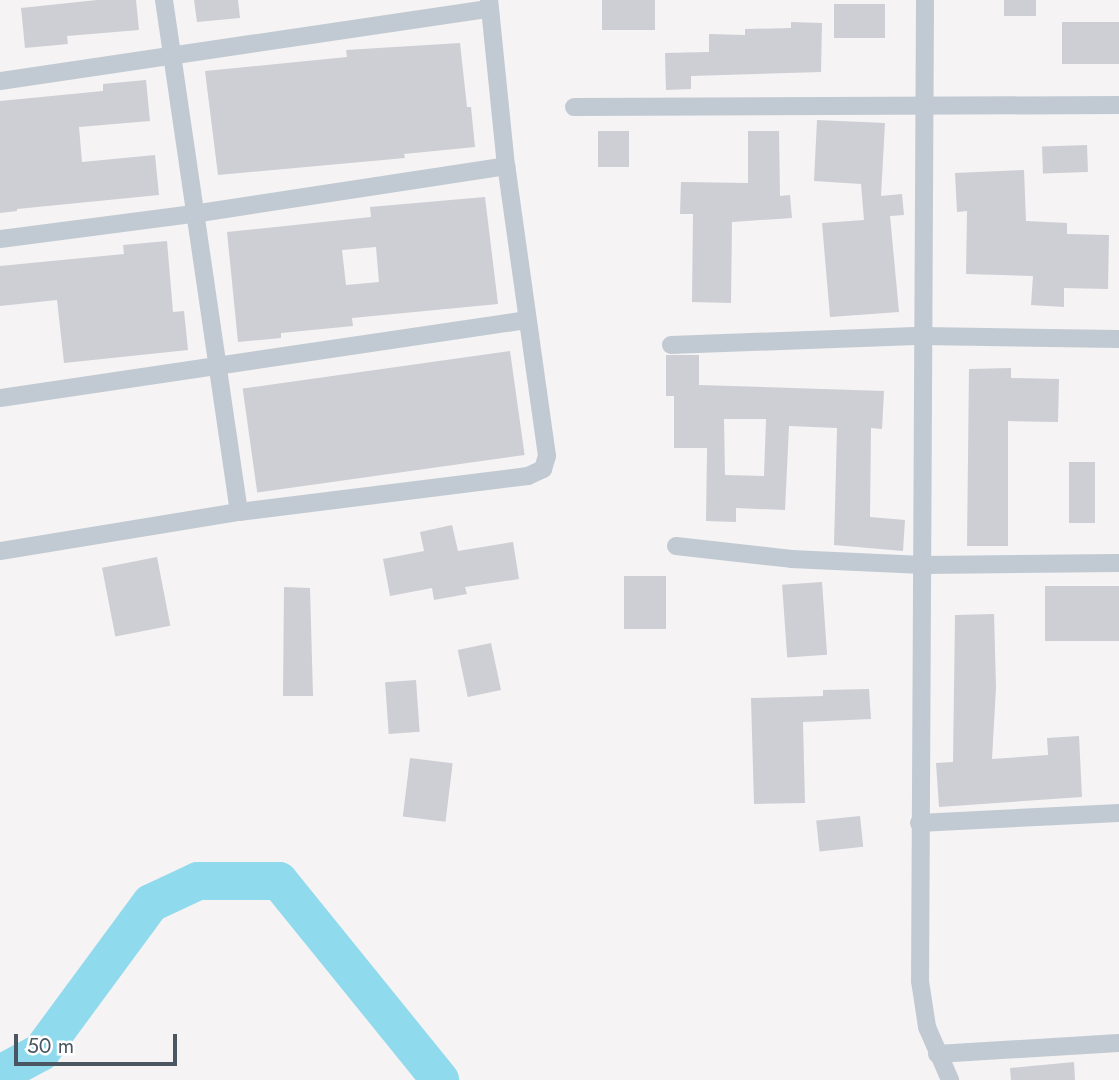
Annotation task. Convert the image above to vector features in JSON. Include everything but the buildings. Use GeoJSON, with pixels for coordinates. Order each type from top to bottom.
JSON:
{"type":"FeatureCollection","features":[{"type":"Feature","properties":{"kind":"street"},"geometry":{"type":"LineString","coordinates":[[164,0],[215,366],[239,512]]}},
{"type":"Feature","properties":{"kind":"street"},"geometry":{"type":"LineString","coordinates":[[925,0],[920,981],[927,1027],[950,1080]]}},
{"type":"Feature","properties":{"kind":"street"},"geometry":{"type":"LineString","coordinates":[[0,81],[172,57],[489,5],[506,166],[547,456],[543,470],[537,474],[239,512],[0,551]]}},
{"type":"Feature","properties":{"kind":"street"},"geometry":{"type":"LineString","coordinates":[[574,107],[923,103],[1119,106]]}},
{"type":"Feature","properties":{"kind":"street"},"geometry":{"type":"LineString","coordinates":[[0,239],[193,214],[506,166]]}},
{"type":"Feature","properties":{"kind":"street"},"geometry":{"type":"LineString","coordinates":[[0,398],[527,320]]}},
{"type":"Feature","properties":{"kind":"street"},"geometry":{"type":"LineString","coordinates":[[671,345],[922,336],[1119,339]]}},
{"type":"Feature","properties":{"kind":"street"},"geometry":{"type":"LineString","coordinates":[[676,546],[791,559],[923,565],[1119,563]]}},
{"type":"Feature","properties":{"kind":"street"},"geometry":{"type":"LineString","coordinates":[[919,823],[1119,813]]}},
{"type":"Feature","properties":{"kind":"street"},"geometry":{"type":"LineString","coordinates":[[937,1054],[1119,1043]]}},
{"type":"Feature","properties":{"kind":"waterway"},"geometry":{"type":"LineString","coordinates":[[0,1074],[41,1052],[151,903],[198,881],[279,881],[440,1080]]}}]}
